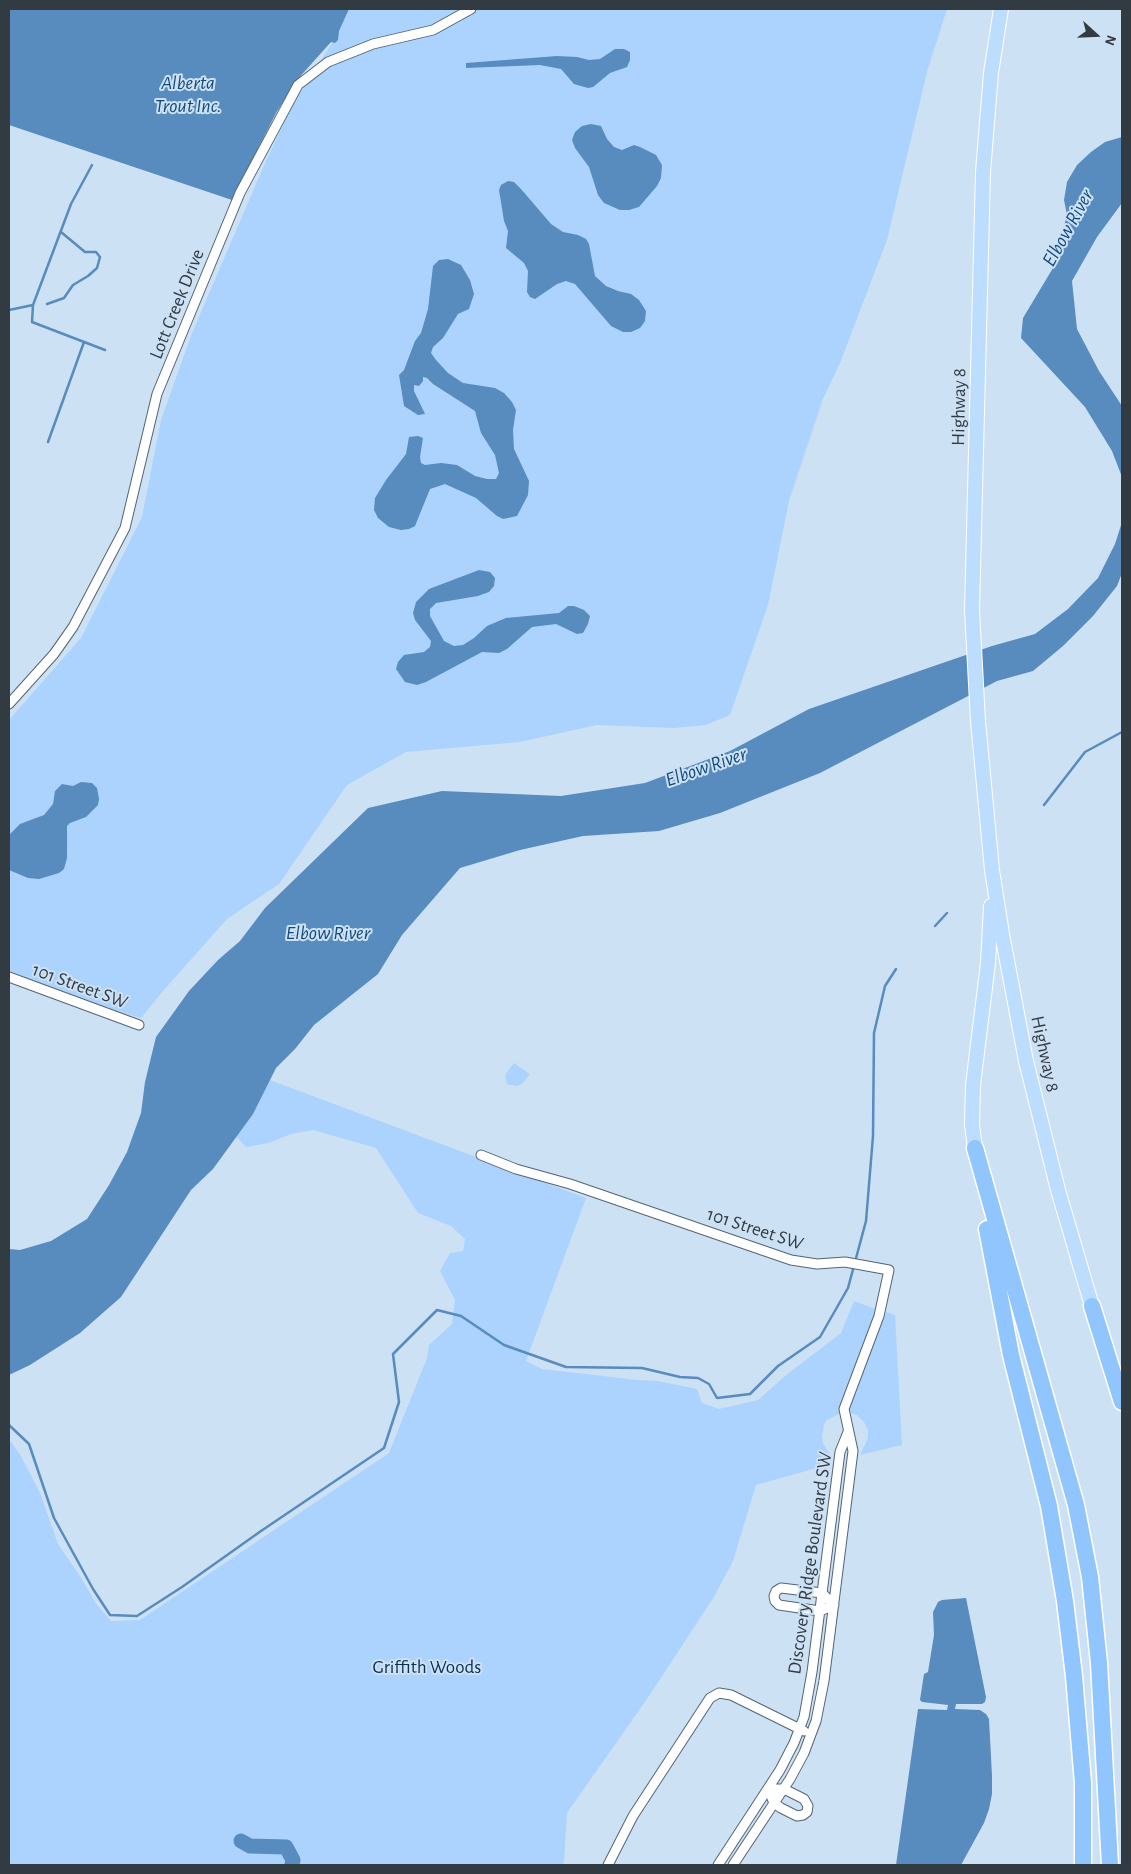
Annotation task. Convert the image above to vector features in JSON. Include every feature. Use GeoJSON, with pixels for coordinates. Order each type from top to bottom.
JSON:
{"type":"FeatureCollection","features":[{"type":"Feature","properties":{"kind":"highway"},"geometry":{"type":"LineString","coordinates":[[975,1148],[991,1254],[1011,1355],[1049,1506],[1065,1601],[1074,1676],[1083,1783],[1083,1865]]}},
{"type":"Feature","properties":{"kind":"highway"},"geometry":{"type":"LineString","coordinates":[[975,1148],[1076,1505],[1090,1577],[1099,1663],[1110,1865]]}},
{"type":"Feature","properties":{"kind":"highway"},"geometry":{"type":"LineString","coordinates":[[1092,1306],[1106,1330],[1122,1377]]}},
{"type":"Feature","properties":{"kind":"highway"},"geometry":{"type":"LineString","coordinates":[[1092,1306],[1122,1402]]}},
{"type":"Feature","properties":{"kind":"main road","name":"Highway 8"},"geometry":{"type":"LineString","coordinates":[[975,1148],[972,1125],[973,1085],[988,963],[991,919],[972,610],[983,172],[991,73],[1001,9]]}},
{"type":"Feature","properties":{"kind":"main road","name":"Highway 8"},"geometry":{"type":"LineString","coordinates":[[985,806],[998,910],[1026,1061],[1056,1182],[1092,1306]]}},
{"type":"Feature","properties":{"kind":"street","name":"Lott Creek Drive"},"geometry":{"type":"LineString","coordinates":[[9,704],[54,654],[73,627],[125,528],[157,394],[240,193],[298,85],[328,62],[374,44],[434,30],[471,9]]}},
{"type":"Feature","properties":{"kind":"street","name":"101 Street SW"},"geometry":{"type":"LineString","coordinates":[[9,977],[140,1025]]}},
{"type":"Feature","properties":{"kind":"street","name":"101 Street SW"},"geometry":{"type":"LineString","coordinates":[[481,1155],[791,1260],[817,1264],[849,1263],[889,1270],[879,1316],[844,1409],[848,1432]]}},
{"type":"Feature","properties":{"kind":"street","name":"Discovery Ridge Boulevard SW"},"geometry":{"type":"LineString","coordinates":[[718,1865],[789,1756],[800,1728],[808,1701],[840,1452],[848,1432]]}},
{"type":"Feature","properties":{"kind":"street","name":"Discovery Ridge Boulevard SW"},"geometry":{"type":"LineString","coordinates":[[732,1865],[797,1767],[812,1734],[822,1697],[853,1451],[848,1432]]}},
{"type":"Feature","properties":{"kind":"street"},"geometry":{"type":"LineString","coordinates":[[781,1588],[822,1593],[834,1605],[820,1610],[779,1605],[775,1601],[774,1596],[776,1591],[781,1588]]}},
{"type":"Feature","properties":{"kind":"street"},"geometry":{"type":"LineString","coordinates":[[608,1865],[637,1809],[710,1698],[719,1694],[731,1695],[812,1734]]}},
{"type":"Feature","properties":{"kind":"street"},"geometry":{"type":"LineString","coordinates":[[784,1789],[806,1801],[808,1806],[807,1812],[803,1816],[797,1816],[774,1803],[768,1790],[784,1789]]}},
{"type":"Feature","properties":{"kind":"green space"},"geometry":{"type":"Polygon","coordinates":[[[349,9],[947,9],[927,72],[887,240],[840,363],[823,399],[789,501],[768,605],[730,715],[706,725],[674,728],[597,725],[520,742],[406,752],[347,785],[279,884],[227,919],[141,1018],[115,1011],[9,971],[9,720],[81,638],[142,517],[161,420],[192,333],[292,105],[336,37],[349,9]]]}},
{"type":"Feature","properties":{"kind":"green space"},"geometry":{"type":"Polygon","coordinates":[[[514,1063],[530,1074],[522,1084],[516,1086],[507,1084],[505,1075],[514,1063]]]}},
{"type":"Feature","properties":{"kind":"green space","name":"Griffith Woods"},"geometry":{"type":"Polygon","coordinates":[[[243,1070],[586,1198],[526,1361],[542,1369],[658,1381],[697,1389],[702,1403],[719,1409],[758,1400],[785,1376],[841,1333],[854,1301],[878,1310],[839,1414],[827,1420],[824,1425],[823,1443],[829,1453],[831,1464],[756,1485],[733,1561],[714,1597],[647,1699],[567,1813],[564,1862],[562,1865],[9,1865],[9,1439],[21,1456],[40,1493],[58,1544],[97,1605],[111,1621],[140,1620],[389,1453],[427,1358],[429,1345],[452,1324],[455,1300],[440,1271],[450,1253],[463,1251],[465,1239],[451,1226],[418,1213],[376,1148],[313,1130],[291,1134],[269,1143],[246,1147],[228,1128],[243,1070]]]}},
{"type":"Feature","properties":{"kind":"green space"},"geometry":{"type":"Polygon","coordinates":[[[886,1312],[895,1315],[902,1445],[860,1455],[868,1438],[868,1430],[864,1422],[857,1415],[850,1413],[849,1409],[886,1312]]]}},
{"type":"Feature","properties":{"kind":"water","name":"Alberta Trout Inc."},"geometry":{"type":"Polygon","coordinates":[[[9,9],[349,9],[339,31],[338,40],[335,43],[331,42],[296,81],[276,113],[232,200],[9,125],[9,9]]]}},
{"type":"Feature","properties":{"kind":"water"},"geometry":{"type":"Polygon","coordinates":[[[615,49],[624,49],[630,52],[630,60],[627,67],[610,73],[593,87],[588,88],[574,84],[561,69],[540,65],[466,68],[466,63],[557,56],[589,60],[600,59],[615,49]]]}},
{"type":"Feature","properties":{"kind":"water"},"geometry":{"type":"Polygon","coordinates":[[[591,124],[601,126],[607,139],[614,147],[622,150],[634,145],[640,147],[656,155],[662,165],[661,178],[657,186],[639,207],[620,210],[604,203],[598,195],[589,167],[575,148],[572,140],[575,132],[582,126],[591,124]]]}},
{"type":"Feature","properties":{"kind":"water","name":"Elbow River"},"geometry":{"type":"Polygon","coordinates":[[[1122,137],[1122,203],[1097,237],[1072,281],[1077,329],[1099,371],[1122,406],[1122,477],[1112,451],[1085,407],[1021,338],[1023,318],[1053,268],[1067,215],[1064,200],[1067,182],[1077,165],[1091,152],[1105,142],[1122,137]]]}},
{"type":"Feature","properties":{"kind":"water"},"geometry":{"type":"Polygon","coordinates":[[[508,181],[514,182],[521,189],[551,224],[563,232],[586,239],[589,244],[595,276],[606,286],[631,294],[639,300],[646,311],[645,321],[640,328],[631,332],[623,332],[611,326],[575,284],[566,281],[557,284],[535,299],[530,297],[527,292],[528,271],[524,263],[506,248],[508,231],[504,221],[499,190],[501,185],[508,181]]]}},
{"type":"Feature","properties":{"kind":"water"},"geometry":{"type":"Polygon","coordinates":[[[448,259],[461,265],[470,280],[474,294],[469,309],[458,314],[443,338],[433,347],[431,353],[448,373],[463,383],[495,388],[504,393],[512,402],[516,410],[513,430],[514,449],[529,481],[528,495],[517,516],[503,519],[476,498],[445,484],[430,489],[415,526],[401,530],[389,527],[378,518],[374,510],[375,498],[406,454],[409,437],[418,436],[423,438],[420,457],[421,463],[425,465],[441,463],[457,465],[475,476],[487,479],[496,479],[499,473],[495,455],[481,433],[475,411],[423,377],[423,381],[419,386],[414,385],[414,391],[425,414],[418,415],[404,406],[399,375],[404,370],[415,341],[421,333],[428,309],[433,266],[439,260],[448,259]]]}},
{"type":"Feature","properties":{"kind":"water","name":"Elbow River"},"geometry":{"type":"Polygon","coordinates":[[[1122,522],[1122,573],[1117,586],[1093,616],[1063,646],[1033,671],[997,681],[820,773],[720,813],[659,831],[583,836],[520,850],[460,868],[402,935],[378,974],[314,1025],[295,1049],[276,1068],[253,1114],[213,1169],[191,1190],[121,1297],[80,1333],[30,1365],[9,1375],[9,1249],[20,1250],[51,1241],[87,1219],[127,1152],[141,1113],[145,1082],[156,1037],[189,991],[218,960],[240,941],[265,908],[368,808],[442,791],[561,796],[645,783],[730,751],[809,709],[992,646],[1035,634],[1068,609],[1098,578],[1115,544],[1122,522]]]}},
{"type":"Feature","properties":{"kind":"water"},"geometry":{"type":"Polygon","coordinates":[[[479,570],[490,572],[495,578],[494,586],[489,592],[478,596],[436,603],[430,609],[430,616],[444,641],[454,646],[463,645],[487,626],[506,618],[559,613],[568,606],[584,610],[590,616],[588,624],[583,633],[577,634],[556,624],[532,627],[507,649],[499,653],[482,652],[417,685],[405,682],[396,669],[398,662],[404,655],[424,652],[430,647],[431,641],[415,620],[413,613],[416,602],[429,589],[479,570]]]}},
{"type":"Feature","properties":{"kind":"water"},"geometry":{"type":"Polygon","coordinates":[[[81,782],[92,783],[97,788],[98,805],[86,817],[67,826],[67,858],[64,869],[59,873],[39,879],[28,878],[9,870],[9,835],[20,824],[44,815],[53,804],[55,791],[62,784],[73,786],[81,782]]]}},
{"type":"Feature","properties":{"kind":"water"},"geometry":{"type":"Polygon","coordinates":[[[966,1598],[986,1697],[985,1702],[982,1704],[956,1704],[955,1709],[980,1710],[989,1719],[992,1794],[989,1809],[984,1823],[961,1865],[896,1865],[918,1709],[947,1710],[948,1705],[922,1702],[920,1700],[924,1674],[928,1672],[934,1635],[933,1612],[938,1602],[942,1600],[966,1598]]]}},
{"type":"Feature","properties":{"kind":"waterway"},"geometry":{"type":"LineString","coordinates":[[9,310],[33,305],[71,204],[92,165]]}},
{"type":"Feature","properties":{"kind":"waterway"},"geometry":{"type":"LineString","coordinates":[[47,304],[64,298],[73,285],[97,268],[100,257],[96,252],[85,252],[61,232]]}},
{"type":"Feature","properties":{"kind":"waterway"},"geometry":{"type":"LineString","coordinates":[[33,305],[32,322],[105,350]]}},
{"type":"Feature","properties":{"kind":"waterway"},"geometry":{"type":"LineString","coordinates":[[48,442],[84,342]]}},
{"type":"Feature","properties":{"kind":"waterway"},"geometry":{"type":"LineString","coordinates":[[1044,805],[1085,752],[1122,732]]}},
{"type":"Feature","properties":{"kind":"waterway"},"geometry":{"type":"LineString","coordinates":[[935,926],[947,913]]}},
{"type":"Feature","properties":{"kind":"waterway"},"geometry":{"type":"LineString","coordinates":[[9,1425],[29,1444],[54,1518],[93,1589],[110,1615],[137,1616],[384,1448],[399,1402],[393,1354],[437,1310],[461,1316],[504,1345],[566,1367],[642,1368],[680,1377],[698,1378],[709,1384],[717,1398],[750,1394],[778,1366],[820,1337],[848,1288],[866,1221],[873,1136],[874,1033],[885,986],[896,969]]}},
{"type":"Feature","properties":{"kind":"waterway"},"geometry":{"type":"LineString","coordinates":[[241,1841],[250,1846],[286,1847],[293,1860],[292,1865]]}}]}
